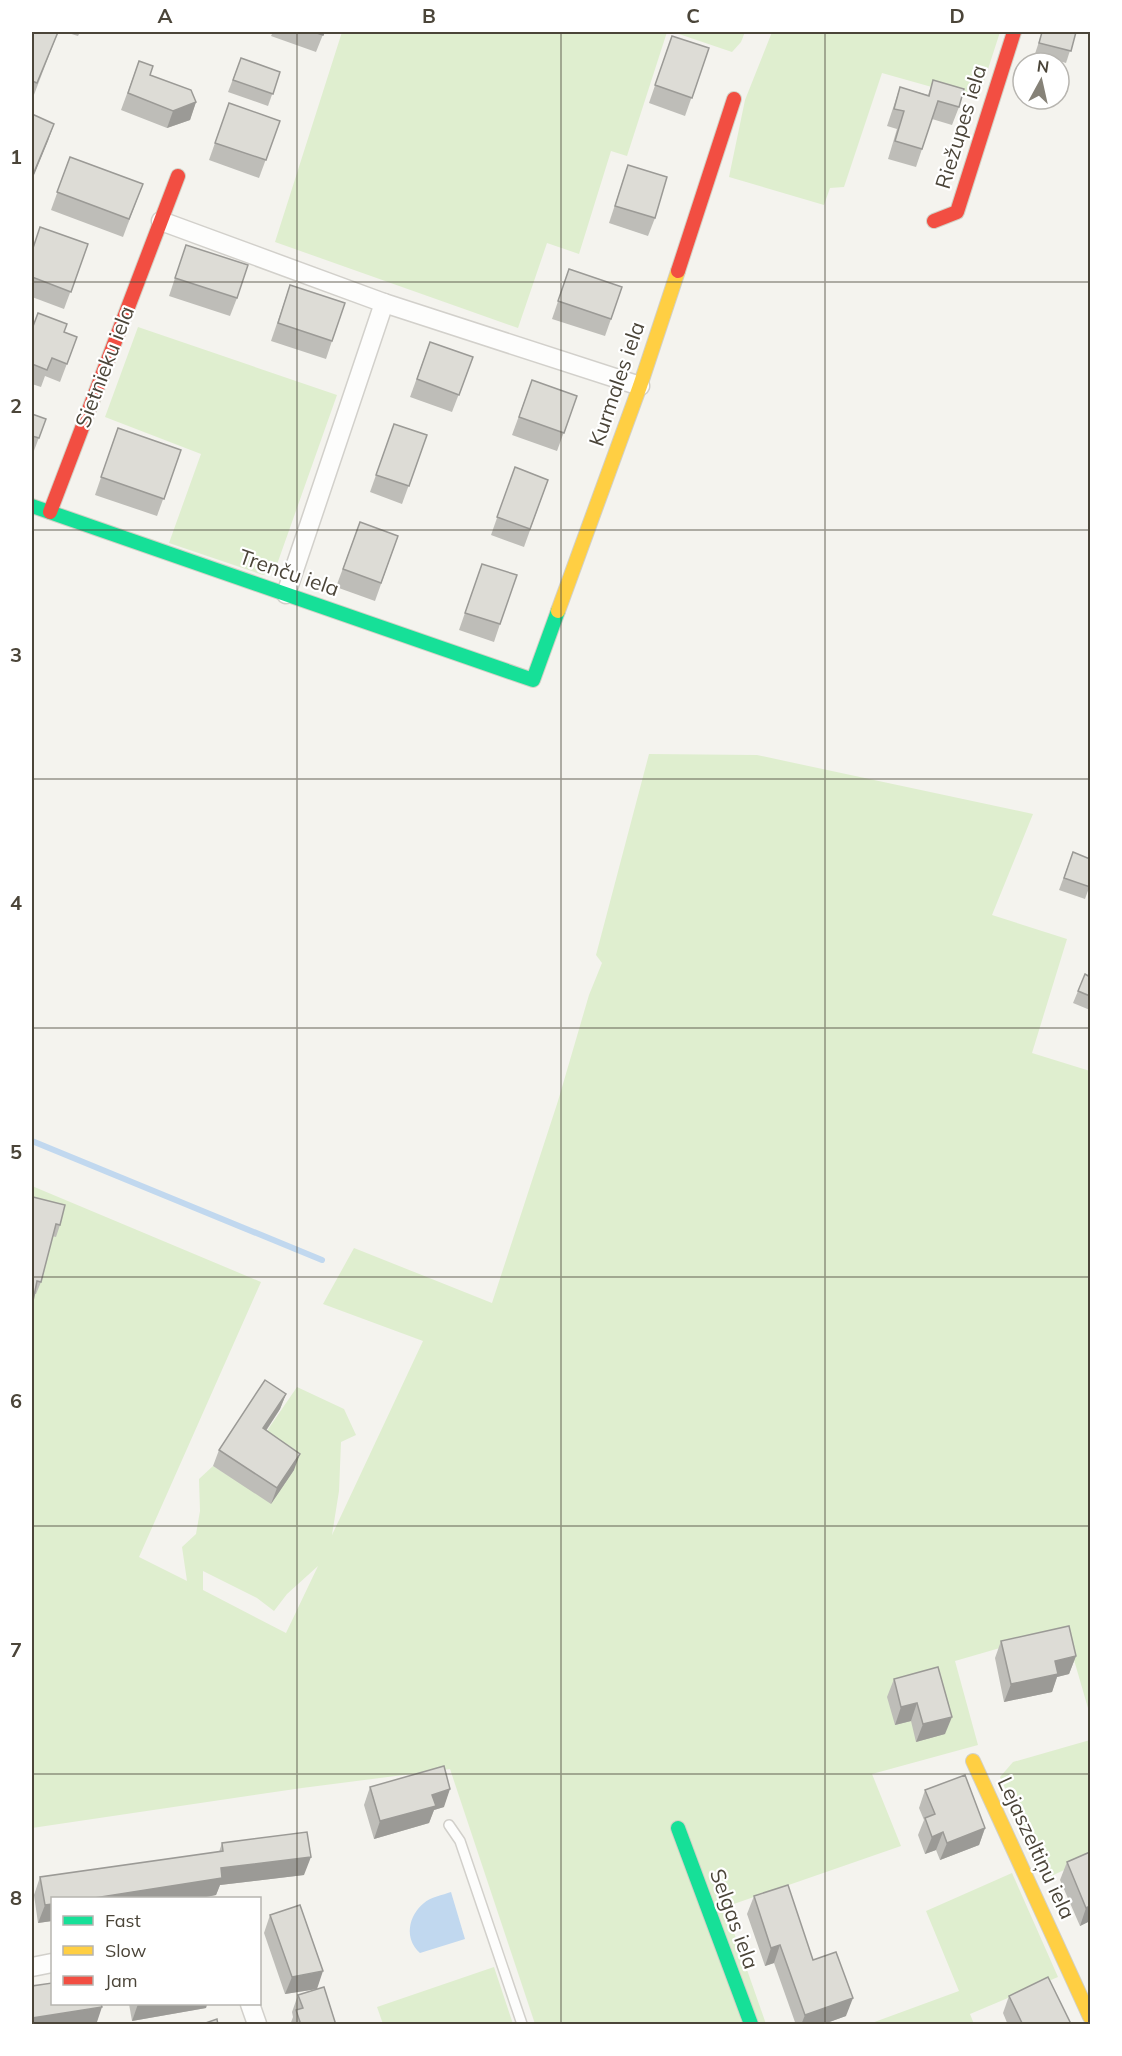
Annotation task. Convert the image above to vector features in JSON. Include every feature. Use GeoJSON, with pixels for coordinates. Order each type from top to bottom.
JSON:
{"type":"FeatureCollection","features":[{"type":"Feature","properties":{"kind":"street","name":"Riežupes iela"},"geometry":{"type":"LineString","coordinates":[[933,221],[957,212],[1014,32]]}},
{"type":"Feature","properties":{"kind":"street","name":"Kurmales iela"},"geometry":{"type":"LineString","coordinates":[[533,680],[640,386],[734,99]]}},
{"type":"Feature","properties":{"kind":"street","name":"Sietnieku iela"},"geometry":{"type":"LineString","coordinates":[[50,512],[178,176]]}},
{"type":"Feature","properties":{"kind":"street"},"geometry":{"type":"LineString","coordinates":[[161,221],[384,303],[640,386]]}},
{"type":"Feature","properties":{"kind":"street"},"geometry":{"type":"LineString","coordinates":[[286,594],[384,303]]}},
{"type":"Feature","properties":{"kind":"street","name":"Trenču iela"},"geometry":{"type":"LineString","coordinates":[[32,506],[533,680]]}},
{"type":"Feature","properties":{"kind":"street","name":"Lejaszeltiņu iela"},"geometry":{"type":"LineString","coordinates":[[973,1761],[1090,2017]]}},
{"type":"Feature","properties":{"kind":"street","name":"Selgas iela"},"geometry":{"type":"LineString","coordinates":[[678,1828],[751,2025]]}},
{"type":"Feature","properties":{"kind":"street"},"geometry":{"type":"LineString","coordinates":[[32,1967],[51,1964]]}},
{"type":"Feature","properties":{"kind":"street"},"geometry":{"type":"LineString","coordinates":[[250,2005],[257,2025]]}},
{"type":"Feature","properties":{"kind":"lane"},"geometry":{"type":"LineString","coordinates":[[449,1825],[460,1841],[522,2025]]}},
{"type":"Feature","properties":{"kind":"green space"},"geometry":{"type":"Polygon","coordinates":[[[342,32],[667,32],[627,156],[611,151],[579,254],[547,243],[518,328],[275,242],[342,32]]]}},
{"type":"Feature","properties":{"kind":"green space"},"geometry":{"type":"Polygon","coordinates":[[[673,32],[745,32],[741,42],[732,52],[673,32]]]}},
{"type":"Feature","properties":{"kind":"green space"},"geometry":{"type":"Polygon","coordinates":[[[772,32],[1000,32],[978,100],[882,73],[844,187],[830,188],[824,205],[729,177],[745,100],[772,32]]]}},
{"type":"Feature","properties":{"kind":"green space"},"geometry":{"type":"Polygon","coordinates":[[[138,327],[337,395],[275,570],[263,575],[169,543],[201,454],[105,417],[138,327]]]}},
{"type":"Feature","properties":{"kind":"green space"},"geometry":{"type":"Polygon","coordinates":[[[649,754],[757,755],[1033,814],[992,915],[1067,939],[1032,1053],[1090,1071],[1090,1715],[1065,1629],[955,1661],[978,1745],[872,1774],[901,1846],[725,1907],[766,2024],[535,2024],[450,1769],[302,1788],[32,1828],[32,1186],[261,1282],[139,1557],[187,1581],[182,1547],[196,1534],[200,1511],[199,1479],[213,1466],[234,1479],[297,1387],[344,1409],[356,1435],[341,1442],[339,1491],[332,1535],[423,1341],[323,1304],[354,1248],[492,1303],[558,1101],[589,995],[602,963],[596,955],[649,754]],[[318,1566],[287,1594],[274,1611],[257,1598],[203,1571],[203,1590],[286,1633],[318,1566]]]}},
{"type":"Feature","properties":{"kind":"green space"},"geometry":{"type":"Polygon","coordinates":[[[1090,1740],[1090,1858],[1047,1878],[1000,1777],[1013,1762],[1090,1740]]]}},
{"type":"Feature","properties":{"kind":"green space"},"geometry":{"type":"Polygon","coordinates":[[[1012,1873],[1058,1977],[970,2014],[974,2024],[869,2024],[959,1991],[926,1911],[1012,1873]]]}},
{"type":"Feature","properties":{"kind":"green space"},"geometry":{"type":"Polygon","coordinates":[[[494,1967],[513,2024],[383,2024],[377,2007],[494,1967]]]}},
{"type":"Feature","properties":{"kind":"water"},"geometry":{"type":"Polygon","coordinates":[[[451,1892],[465,1939],[420,1953],[410,1934],[414,1914],[427,1901],[451,1892]]]}},
{"type":"Feature","properties":{"kind":"building"},"geometry":{"type":"Polygon","coordinates":[[[32,32],[58,32],[37,83],[32,81],[32,32]]]}},
{"type":"Feature","properties":{"kind":"building"},"geometry":{"type":"Polygon","coordinates":[[[1042,32],[1076,32],[1071,51],[1039,43],[1042,32]]]}},
{"type":"Feature","properties":{"kind":"building"},"geometry":{"type":"Polygon","coordinates":[[[672,36],[709,48],[692,98],[655,85],[672,36]]]}},
{"type":"Feature","properties":{"kind":"building"},"geometry":{"type":"Polygon","coordinates":[[[241,58],[280,72],[273,94],[233,80],[241,58]]]}},
{"type":"Feature","properties":{"kind":"building"},"geometry":{"type":"Polygon","coordinates":[[[139,61],[153,66],[150,75],[191,90],[196,102],[173,111],[128,93],[139,61]]]}},
{"type":"Feature","properties":{"kind":"building"},"geometry":{"type":"Polygon","coordinates":[[[933,80],[964,89],[959,107],[938,101],[922,149],[895,141],[904,111],[894,109],[900,87],[929,96],[933,80]]]}},
{"type":"Feature","properties":{"kind":"building"},"geometry":{"type":"Polygon","coordinates":[[[229,103],[280,121],[266,160],[215,143],[229,103]]]}},
{"type":"Feature","properties":{"kind":"building"},"geometry":{"type":"Polygon","coordinates":[[[32,114],[54,124],[32,177],[32,114]]]}},
{"type":"Feature","properties":{"kind":"building"},"geometry":{"type":"Polygon","coordinates":[[[70,157],[143,184],[129,219],[57,192],[70,157]]]}},
{"type":"Feature","properties":{"kind":"building"},"geometry":{"type":"Polygon","coordinates":[[[628,165],[667,177],[655,218],[615,206],[628,165]]]}},
{"type":"Feature","properties":{"kind":"building"},"geometry":{"type":"Polygon","coordinates":[[[40,227],[88,244],[71,292],[32,277],[32,251],[40,227]]]}},
{"type":"Feature","properties":{"kind":"building"},"geometry":{"type":"Polygon","coordinates":[[[186,245],[248,265],[237,298],[175,278],[186,245]]]}},
{"type":"Feature","properties":{"kind":"building"},"geometry":{"type":"Polygon","coordinates":[[[569,269],[622,287],[611,319],[558,301],[569,269]]]}},
{"type":"Feature","properties":{"kind":"building"},"geometry":{"type":"Polygon","coordinates":[[[290,285],[345,303],[332,341],[278,323],[290,285]]]}},
{"type":"Feature","properties":{"kind":"building"},"geometry":{"type":"Polygon","coordinates":[[[38,313],[67,324],[64,332],[77,337],[67,364],[52,358],[47,370],[32,364],[32,329],[38,313]]]}},
{"type":"Feature","properties":{"kind":"building"},"geometry":{"type":"Polygon","coordinates":[[[430,342],[473,357],[459,395],[417,379],[430,342]]]}},
{"type":"Feature","properties":{"kind":"building"},"geometry":{"type":"Polygon","coordinates":[[[532,380],[577,396],[564,433],[519,417],[532,380]]]}},
{"type":"Feature","properties":{"kind":"building"},"geometry":{"type":"Polygon","coordinates":[[[32,414],[46,419],[39,438],[32,436],[32,414]]]}},
{"type":"Feature","properties":{"kind":"building"},"geometry":{"type":"Polygon","coordinates":[[[394,424],[427,435],[409,486],[376,475],[394,424]]]}},
{"type":"Feature","properties":{"kind":"building"},"geometry":{"type":"Polygon","coordinates":[[[118,428],[181,450],[164,499],[101,477],[118,428]]]}},
{"type":"Feature","properties":{"kind":"building"},"geometry":{"type":"Polygon","coordinates":[[[515,467],[548,480],[530,529],[497,517],[515,467]]]}},
{"type":"Feature","properties":{"kind":"building"},"geometry":{"type":"Polygon","coordinates":[[[360,522],[398,536],[381,583],[343,569],[360,522]]]}},
{"type":"Feature","properties":{"kind":"building"},"geometry":{"type":"Polygon","coordinates":[[[482,564],[517,575],[500,624],[465,613],[482,564]]]}},
{"type":"Feature","properties":{"kind":"building"},"geometry":{"type":"Polygon","coordinates":[[[1073,852],[1090,859],[1090,887],[1064,878],[1073,852]]]}},
{"type":"Feature","properties":{"kind":"building"},"geometry":{"type":"Polygon","coordinates":[[[1085,974],[1090,977],[1090,996],[1078,991],[1085,974]]]}},
{"type":"Feature","properties":{"kind":"building"},"geometry":{"type":"Polygon","coordinates":[[[33,1197],[65,1205],[60,1225],[56,1224],[41,1282],[37,1281],[32,1306],[32,1204],[33,1197]]]}},
{"type":"Feature","properties":{"kind":"building"},"geometry":{"type":"Polygon","coordinates":[[[265,1380],[286,1394],[263,1428],[300,1454],[277,1488],[219,1450],[265,1380]]]}},
{"type":"Feature","properties":{"kind":"building"},"geometry":{"type":"Polygon","coordinates":[[[1069,1626],[1076,1656],[1055,1661],[1058,1674],[1011,1684],[1001,1641],[1069,1626]]]}},
{"type":"Feature","properties":{"kind":"building"},"geometry":{"type":"Polygon","coordinates":[[[938,1667],[952,1717],[923,1724],[917,1703],[901,1707],[894,1679],[938,1667]]]}},
{"type":"Feature","properties":{"kind":"building"},"geometry":{"type":"Polygon","coordinates":[[[444,1766],[450,1789],[432,1795],[436,1806],[380,1821],[370,1787],[444,1766]]]}},
{"type":"Feature","properties":{"kind":"building"},"geometry":{"type":"Polygon","coordinates":[[[965,1775],[985,1828],[947,1843],[943,1832],[932,1837],[925,1818],[935,1814],[925,1790],[965,1775]]]}},
{"type":"Feature","properties":{"kind":"building"},"geometry":{"type":"Polygon","coordinates":[[[307,1832],[311,1857],[221,1868],[222,1878],[101,1897],[51,1897],[51,1904],[45,1905],[40,1877],[223,1851],[222,1843],[307,1832]]]}},
{"type":"Feature","properties":{"kind":"building"},"geometry":{"type":"Polygon","coordinates":[[[1090,1852],[1090,1906],[1086,1908],[1067,1862],[1090,1852]]]}},
{"type":"Feature","properties":{"kind":"building"},"geometry":{"type":"Polygon","coordinates":[[[788,1885],[813,1960],[836,1952],[853,1998],[805,2015],[780,1945],[771,1948],[754,1896],[788,1885]]]}},
{"type":"Feature","properties":{"kind":"building"},"geometry":{"type":"Polygon","coordinates":[[[300,1905],[323,1971],[292,1977],[270,1915],[300,1905]]]}},
{"type":"Feature","properties":{"kind":"building"},"geometry":{"type":"Polygon","coordinates":[[[1048,1977],[1071,2024],[1023,2025],[1009,1996],[1048,1977]]]}},
{"type":"Feature","properties":{"kind":"building"},"geometry":{"type":"Polygon","coordinates":[[[51,1983],[51,2005],[101,2005],[102,2007],[32,2018],[32,1986],[51,1983]]]}},
{"type":"Feature","properties":{"kind":"building"},"geometry":{"type":"Polygon","coordinates":[[[324,1987],[336,2025],[301,2025],[296,2010],[303,2008],[298,1995],[324,1987]]]}},
{"type":"Feature","properties":{"kind":"building"},"geometry":{"type":"Polygon","coordinates":[[[217,2019],[218,2025],[200,2025],[217,2019]]]}},
{"type":"Feature","properties":{"kind":"waterway"},"geometry":{"type":"LineString","coordinates":[[32,1141],[322,1260]]}},
{"type":"Feature","properties":{"kind":"traffic: fast"},"geometry":{"type":"LineString","coordinates":[[32,506],[533,680],[558,611]]}},
{"type":"Feature","properties":{"kind":"traffic: fast"},"geometry":{"type":"LineString","coordinates":[[678,1828],[751,2024]]}},
{"type":"Feature","properties":{"kind":"traffic: slow"},"geometry":{"type":"LineString","coordinates":[[558,611],[640,386],[678,271]]}},
{"type":"Feature","properties":{"kind":"traffic: slow"},"geometry":{"type":"LineString","coordinates":[[973,1761],[1090,2017]]}},
{"type":"Feature","properties":{"kind":"traffic: jam"},"geometry":{"type":"LineString","coordinates":[[934,221],[957,212],[1014,32]]}},
{"type":"Feature","properties":{"kind":"traffic: jam"},"geometry":{"type":"LineString","coordinates":[[678,271],[734,99]]}},
{"type":"Feature","properties":{"kind":"traffic: jam"},"geometry":{"type":"LineString","coordinates":[[50,512],[178,176]]}}]}
